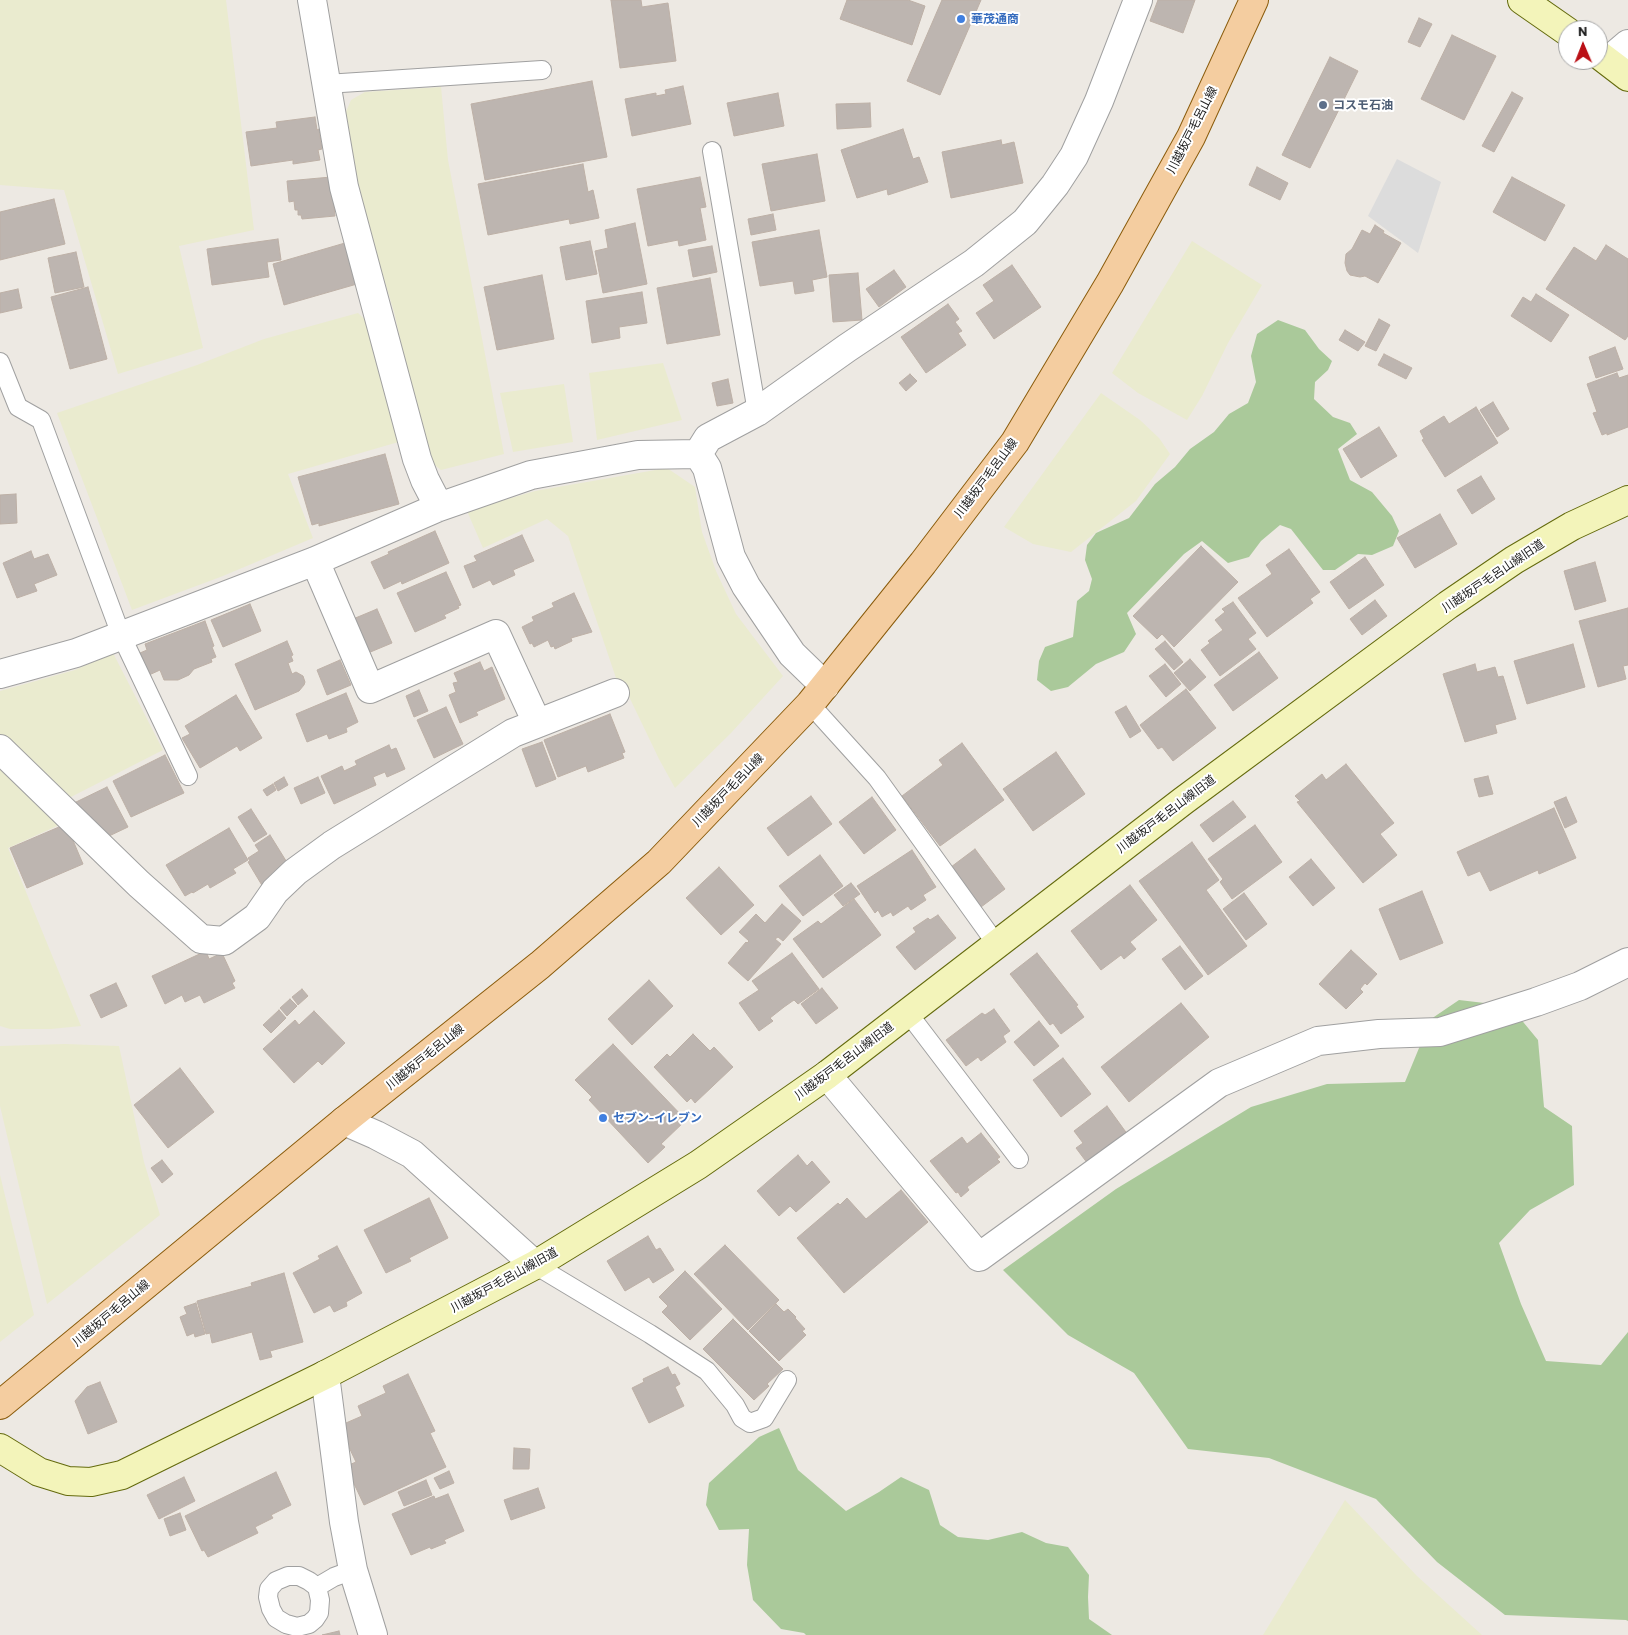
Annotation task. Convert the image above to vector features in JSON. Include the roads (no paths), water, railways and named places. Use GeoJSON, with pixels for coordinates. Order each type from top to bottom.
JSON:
{"type":"FeatureCollection","features":[{"type":"Feature","properties":{"kind":"main road","name":"川越坂戸毛呂山線"},"geometry":{"type":"LineString","coordinates":[[0,1405],[344,1121],[540,965],[659,862],[817,695],[923,563],[1015,442],[1110,283],[1192,137],[1254,0]]}},
{"type":"Feature","properties":{"kind":"street"},"geometry":{"type":"LineString","coordinates":[[312,0],[346,197],[417,459],[439,507]]}},
{"type":"Feature","properties":{"kind":"street"},"geometry":{"type":"LineString","coordinates":[[698,454],[708,438],[756,412],[974,263],[1025,222],[1055,185],[1074,156],[1099,101],[1138,0]]}},
{"type":"Feature","properties":{"kind":"street"},"geometry":{"type":"LineString","coordinates":[[1522,0],[1558,25]]}},
{"type":"Feature","properties":{"kind":"street"},"geometry":{"type":"LineString","coordinates":[[698,454],[707,468],[731,557],[746,586],[817,695]]}},
{"type":"Feature","properties":{"kind":"street"},"geometry":{"type":"LineString","coordinates":[[0,674],[76,653],[315,561],[439,507],[531,475],[638,455],[698,454]]}},
{"type":"Feature","properties":{"kind":"street","name":"川越坂戸毛呂山線旧道"},"geometry":{"type":"LineString","coordinates":[[0,1448],[39,1472],[68,1482],[90,1482],[122,1475],[325,1375],[535,1265],[698,1165],[827,1075],[1183,801],[1465,594],[1514,560],[1572,526],[1628,500]]}},
{"type":"Feature","properties":{"kind":"street"},"geometry":{"type":"LineString","coordinates":[[315,561],[370,690],[496,634],[537,723]]}},
{"type":"Feature","properties":{"kind":"street"},"geometry":{"type":"LineString","coordinates":[[0,749],[139,884],[201,939],[224,941],[257,917],[276,891],[295,872],[332,844],[512,733],[614,693]]}},
{"type":"Feature","properties":{"kind":"street"},"geometry":{"type":"LineString","coordinates":[[827,1075],[979,1257],[1219,1083],[1318,1041],[1379,1034],[1440,1032],[1580,986],[1628,962]]}},
{"type":"Feature","properties":{"kind":"street"},"geometry":{"type":"LineString","coordinates":[[344,1121],[412,1154],[535,1265]]}},
{"type":"Feature","properties":{"kind":"street"},"geometry":{"type":"LineString","coordinates":[[325,1375],[344,1522],[353,1570],[373,1635]]}},
{"type":"Feature","properties":{"kind":"lane"},"geometry":{"type":"LineString","coordinates":[[326,84],[542,70]]}},
{"type":"Feature","properties":{"kind":"lane"},"geometry":{"type":"LineString","coordinates":[[712,151],[756,412]]}},
{"type":"Feature","properties":{"kind":"lane"},"geometry":{"type":"LineString","coordinates":[[0,362],[18,407],[41,420],[121,635],[188,776]]}},
{"type":"Feature","properties":{"kind":"lane"},"geometry":{"type":"LineString","coordinates":[[817,695],[997,945]]}},
{"type":"Feature","properties":{"kind":"lane"},"geometry":{"type":"LineString","coordinates":[[908,1013],[1019,1159]]}},
{"type":"Feature","properties":{"kind":"lane"},"geometry":{"type":"LineString","coordinates":[[535,1265],[650,1334],[707,1371],[735,1405],[742,1418],[750,1423],[764,1418],[787,1380]]}},
{"type":"Feature","properties":{"kind":"lane"},"geometry":{"type":"LineString","coordinates":[[317,1588],[334,1577],[353,1570]]}},
{"type":"Feature","properties":{"kind":"place","name":"華茂通商"},"geometry":{"type":"Point","coordinates":[961,19]}},
{"type":"Feature","properties":{"kind":"place","name":"コスモ石油"},"geometry":{"type":"Point","coordinates":[1323,105]}},
{"type":"Feature","properties":{"kind":"place","name":"セブン-イレブン"},"geometry":{"type":"Point","coordinates":[603,1118]}}]}
